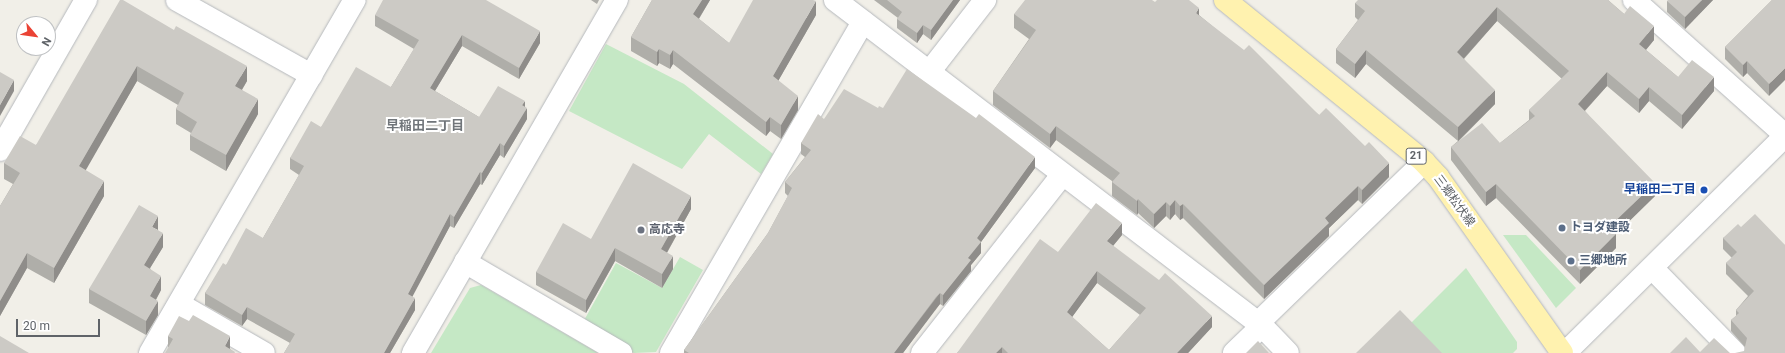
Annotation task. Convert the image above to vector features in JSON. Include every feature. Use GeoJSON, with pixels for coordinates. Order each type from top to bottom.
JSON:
{"type":"FeatureCollection","features":[{"type":"Feature","properties":{"kind":"main road","name":"三郷松伏線"},"geometry":{"type":"LineString","coordinates":[[1225,0],[1424,162],[1438,177],[1564,353]]}},
{"type":"Feature","properties":{"kind":"street"},"geometry":{"type":"LineString","coordinates":[[0,150],[86,0]]}},
{"type":"Feature","properties":{"kind":"street"},"geometry":{"type":"LineString","coordinates":[[177,0],[310,75]]}},
{"type":"Feature","properties":{"kind":"street"},"geometry":{"type":"LineString","coordinates":[[150,353],[310,75],[355,0]]}},
{"type":"Feature","properties":{"kind":"street"},"geometry":{"type":"LineString","coordinates":[[413,353],[617,0]]}},
{"type":"Feature","properties":{"kind":"street"},"geometry":{"type":"LineString","coordinates":[[835,0],[930,71],[1062,175],[1260,324],[1288,353]]}},
{"type":"Feature","properties":{"kind":"street"},"geometry":{"type":"LineString","coordinates":[[930,71],[985,0]]}},
{"type":"Feature","properties":{"kind":"street"},"geometry":{"type":"LineString","coordinates":[[1564,353],[1653,269],[1785,136],[1634,0]]}},
{"type":"Feature","properties":{"kind":"street"},"geometry":{"type":"LineString","coordinates":[[671,353],[863,22]]}},
{"type":"Feature","properties":{"kind":"street"},"geometry":{"type":"LineString","coordinates":[[1234,353],[1260,324],[1424,162]]}},
{"type":"Feature","properties":{"kind":"street"},"geometry":{"type":"LineString","coordinates":[[922,353],[1062,175]]}},
{"type":"Feature","properties":{"kind":"street"},"geometry":{"type":"LineString","coordinates":[[466,262],[621,353]]}},
{"type":"Feature","properties":{"kind":"street"},"geometry":{"type":"LineString","coordinates":[[1653,269],[1735,353]]}},
{"type":"Feature","properties":{"kind":"street"},"geometry":{"type":"LineString","coordinates":[[179,304],[264,353]]}},
{"type":"Feature","properties":{"kind":"green space"},"geometry":{"type":"Polygon","coordinates":[[[606,44],[684,84],[773,154],[761,174],[709,134],[682,169],[569,111],[606,44]]]}},
{"type":"Feature","properties":{"kind":"green space"},"geometry":{"type":"Polygon","coordinates":[[[1503,235],[1526,235],[1576,288],[1556,308],[1503,235]]]}},
{"type":"Feature","properties":{"kind":"green space"},"geometry":{"type":"Polygon","coordinates":[[[680,257],[703,270],[656,352],[634,353],[582,324],[616,263],[662,288],[680,257]]]}},
{"type":"Feature","properties":{"kind":"green space"},"geometry":{"type":"Polygon","coordinates":[[[1466,268],[1517,342],[1517,349],[1513,353],[1434,353],[1408,326],[1466,268]]]}},
{"type":"Feature","properties":{"kind":"green space"},"geometry":{"type":"Polygon","coordinates":[[[481,285],[598,353],[431,353],[470,288],[481,285]]]}},
{"type":"Feature","properties":{"kind":"building"},"geometry":{"type":"Polygon","coordinates":[[[120,0],[123,0],[174,30],[176,26],[247,66],[235,86],[258,99],[226,155],[190,135],[197,122],[176,109],[184,93],[137,66],[79,166],[104,181],[54,268],[27,253],[0,301],[0,206],[20,173],[4,163],[20,136],[36,145],[120,0]]]}},
{"type":"Feature","properties":{"kind":"building"},"geometry":{"type":"Polygon","coordinates":[[[383,0],[486,0],[540,31],[519,68],[462,35],[430,88],[479,117],[498,86],[525,101],[522,105],[527,108],[504,146],[500,143],[482,173],[480,172],[454,217],[450,214],[408,294],[415,298],[384,353],[284,353],[295,334],[247,307],[242,315],[205,293],[223,263],[226,265],[246,228],[263,238],[304,166],[290,158],[311,121],[321,127],[356,67],[391,87],[419,40],[375,15],[383,0]]]}},
{"type":"Feature","properties":{"kind":"building"},"geometry":{"type":"Polygon","coordinates":[[[652,0],[702,0],[693,14],[729,43],[753,0],[816,1],[773,76],[798,96],[781,125],[770,117],[766,122],[673,50],[670,55],[659,49],[657,52],[631,37],[652,0]]]}},
{"type":"Feature","properties":{"kind":"building"},"geometry":{"type":"Polygon","coordinates":[[[887,0],[953,0],[931,30],[923,25],[917,33],[897,19],[902,12],[887,0]]]}},
{"type":"Feature","properties":{"kind":"building"},"geometry":{"type":"Polygon","coordinates":[[[1025,0],[1152,0],[1155,2],[1157,0],[1189,0],[1199,8],[1196,13],[1244,50],[1249,45],[1319,115],[1326,108],[1365,146],[1369,142],[1389,163],[1362,190],[1358,186],[1325,218],[1329,223],[1264,285],[1183,204],[1180,206],[1175,200],[1170,206],[1166,202],[1154,214],[1138,199],[1137,201],[1112,182],[1120,173],[1056,126],[1050,134],[993,91],[1036,30],[1014,14],[1025,0]]]}},
{"type":"Feature","properties":{"kind":"building"},"geometry":{"type":"Polygon","coordinates":[[[1358,0],[1608,0],[1624,14],[1630,6],[1654,26],[1639,44],[1678,77],[1692,60],[1714,77],[1682,115],[1649,87],[1639,99],[1607,72],[1578,104],[1655,183],[1609,227],[1616,234],[1580,270],[1496,184],[1486,192],[1451,147],[1482,123],[1500,143],[1535,116],[1529,110],[1569,71],[1497,7],[1457,52],[1495,90],[1458,127],[1366,50],[1355,64],[1336,49],[1365,11],[1355,3],[1358,0]]]}},
{"type":"Feature","properties":{"kind":"building"},"geometry":{"type":"Polygon","coordinates":[[[1702,0],[1685,17],[1667,1],[1702,0]]]}},
{"type":"Feature","properties":{"kind":"building"},"geometry":{"type":"Polygon","coordinates":[[[1772,0],[1785,0],[1785,68],[1769,84],[1747,61],[1743,65],[1725,47],[1772,0]]]}},
{"type":"Feature","properties":{"kind":"building"},"geometry":{"type":"Polygon","coordinates":[[[907,69],[976,118],[979,114],[1035,157],[977,238],[981,242],[968,258],[971,260],[943,295],[940,293],[936,297],[894,353],[689,353],[684,350],[768,233],[792,188],[785,182],[811,150],[801,143],[818,114],[824,119],[844,89],[878,108],[879,106],[883,108],[907,69]]]}},
{"type":"Feature","properties":{"kind":"building"},"geometry":{"type":"Polygon","coordinates":[[[0,72],[14,80],[0,105],[0,72]]]}},
{"type":"Feature","properties":{"kind":"building"},"geometry":{"type":"Polygon","coordinates":[[[633,163],[691,196],[661,249],[673,256],[662,274],[615,248],[586,300],[536,272],[563,223],[591,239],[633,163]]]}},
{"type":"Feature","properties":{"kind":"building"},"geometry":{"type":"Polygon","coordinates":[[[1096,203],[1122,223],[1107,241],[1159,280],[1165,273],[1212,316],[1177,353],[1008,353],[1002,347],[996,353],[957,353],[1040,239],[1058,252],[1096,203]],[[1097,271],[1067,312],[1109,350],[1146,308],[1097,271]]]}},
{"type":"Feature","properties":{"kind":"building"},"geometry":{"type":"Polygon","coordinates":[[[139,205],[158,216],[152,227],[163,233],[144,265],[161,276],[150,296],[158,301],[146,321],[89,289],[139,205]]]}},
{"type":"Feature","properties":{"kind":"building"},"geometry":{"type":"Polygon","coordinates":[[[1755,214],[1785,245],[1785,353],[1735,353],[1744,351],[1747,338],[1731,320],[1739,313],[1736,310],[1754,291],[1726,263],[1737,252],[1723,238],[1738,224],[1741,227],[1755,214]]]}},
{"type":"Feature","properties":{"kind":"building"},"geometry":{"type":"Polygon","coordinates":[[[1400,310],[1442,353],[1356,353],[1400,310]]]}},
{"type":"Feature","properties":{"kind":"building"},"geometry":{"type":"Polygon","coordinates":[[[193,315],[230,336],[225,346],[235,352],[165,353],[173,339],[168,336],[179,316],[189,321],[193,315]]]}},
{"type":"Feature","properties":{"kind":"building"},"geometry":{"type":"Polygon","coordinates":[[[0,336],[29,353],[0,353],[0,336]]]}},
{"type":"Feature","properties":{"kind":"building"},"geometry":{"type":"Polygon","coordinates":[[[1686,337],[1700,352],[1714,338],[1730,353],[1670,353],[1686,337]]]}},
{"type":"Feature","properties":{"kind":"building"},"geometry":{"type":"Polygon","coordinates":[[[1258,341],[1269,353],[1246,353],[1258,341]]]}},
{"type":"Feature","properties":{"kind":"place","name":"早稲田二丁目"},"geometry":{"type":"Point","coordinates":[1704,190]}},
{"type":"Feature","properties":{"kind":"place","name":"トヨダ建設"},"geometry":{"type":"Point","coordinates":[1562,228]}},
{"type":"Feature","properties":{"kind":"place","name":"高応寺"},"geometry":{"type":"Point","coordinates":[641,230]}},
{"type":"Feature","properties":{"kind":"place","name":"三郷地所"},"geometry":{"type":"Point","coordinates":[1571,261]}},
{"type":"Feature","properties":{"kind":"district","name":"早稲田二丁目"},"geometry":{"type":"Point","coordinates":[425,126]}}]}
